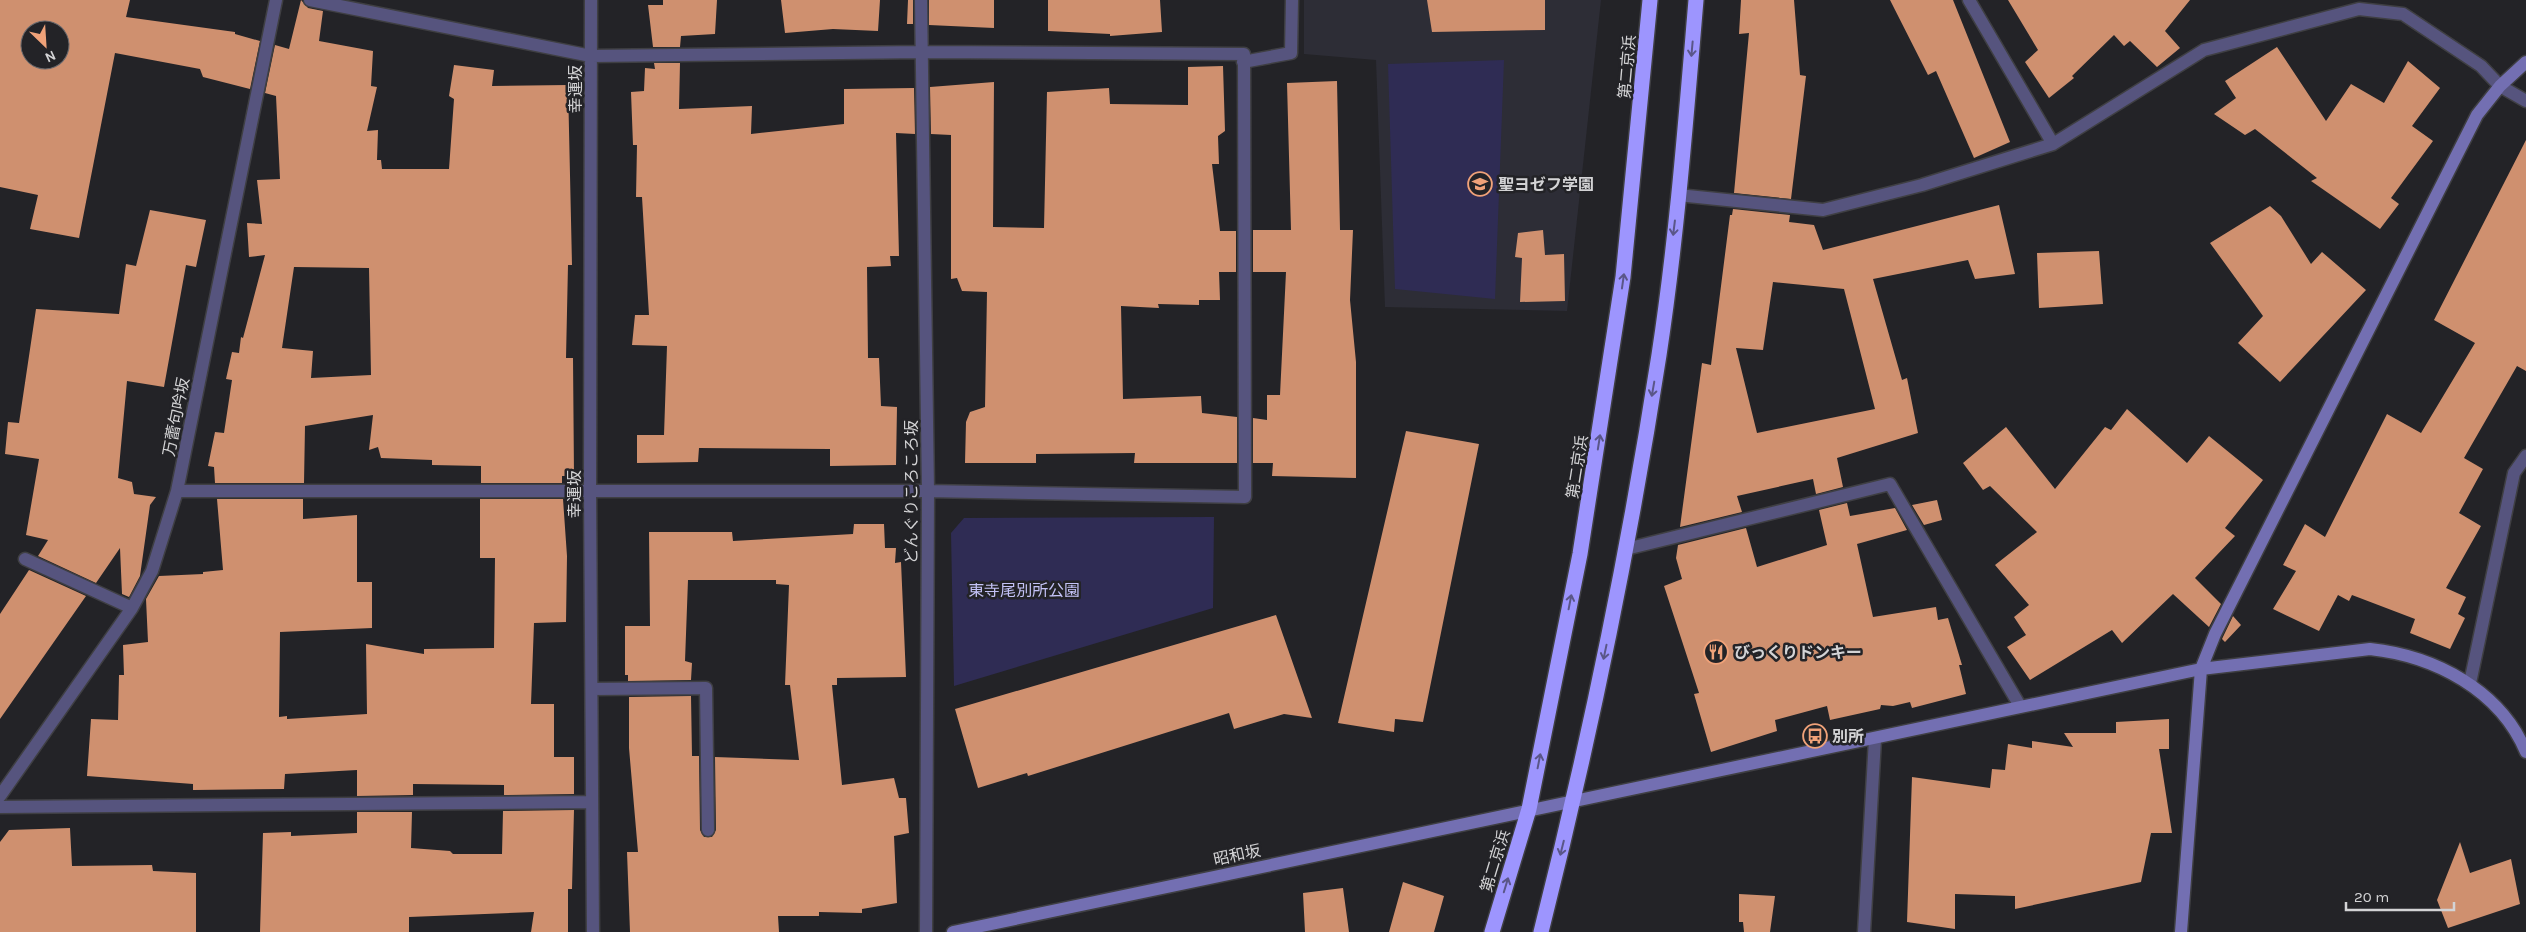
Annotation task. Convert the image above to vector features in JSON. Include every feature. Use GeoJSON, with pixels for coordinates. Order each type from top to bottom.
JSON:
{"type":"FeatureCollection","features":[{"type":"Feature","properties":{"kind":"highway","name":"第二京浜"},"geometry":{"type":"LineString","coordinates":[[1492,932],[1529,809],[1580,554],[1623,276],[1650,0]]}},
{"type":"Feature","properties":{"kind":"highway"},"geometry":{"type":"LineString","coordinates":[[1541,932],[1574,800],[1626,549],[1659,353],[1678,195],[1696,0]]}},
{"type":"Feature","properties":{"kind":"street","name":"万蕾句吟坂"},"geometry":{"type":"LineString","coordinates":[[0,796],[132,608],[152,570],[177,491],[276,0]]}},
{"type":"Feature","properties":{"kind":"street"},"geometry":{"type":"LineString","coordinates":[[177,491],[928,491],[1245,497],[1244,54],[921,52],[591,56],[310,0]]}},
{"type":"Feature","properties":{"kind":"street","name":"幸運坂"},"geometry":{"type":"LineString","coordinates":[[591,0],[590,490],[594,932]]}},
{"type":"Feature","properties":{"kind":"street","name":"どんぐりころころ坂"},"geometry":{"type":"LineString","coordinates":[[921,0],[928,491],[926,932]]}},
{"type":"Feature","properties":{"kind":"street"},"geometry":{"type":"LineString","coordinates":[[1244,62],[1291,53],[1292,0]]}},
{"type":"Feature","properties":{"kind":"street"},"geometry":{"type":"LineString","coordinates":[[1969,0],[2053,144]]}},
{"type":"Feature","properties":{"kind":"street"},"geometry":{"type":"LineString","coordinates":[[1678,195],[1823,210],[1922,185],[2053,144],[2204,50],[2359,9],[2403,14],[2481,66],[2500,86],[2526,101]]}},
{"type":"Feature","properties":{"kind":"street"},"geometry":{"type":"LineString","coordinates":[[2181,932],[2200,670],[2215,634],[2477,115],[2500,86],[2526,62]]}},
{"type":"Feature","properties":{"kind":"street"},"geometry":{"type":"LineString","coordinates":[[2470,683],[2514,473],[2526,456]]}},
{"type":"Feature","properties":{"kind":"street"},"geometry":{"type":"LineString","coordinates":[[1626,549],[1890,484],[2020,706]]}},
{"type":"Feature","properties":{"kind":"street"},"geometry":{"type":"LineString","coordinates":[[25,559],[132,608]]}},
{"type":"Feature","properties":{"kind":"street","name":"昭和坂"},"geometry":{"type":"LineString","coordinates":[[953,932],[1529,809],[2200,670],[2370,649],[2388,651],[2448,672],[2470,683],[2504,714],[2526,752]]}},
{"type":"Feature","properties":{"kind":"street"},"geometry":{"type":"LineString","coordinates":[[592,689],[706,688],[708,830]]}},
{"type":"Feature","properties":{"kind":"street"},"geometry":{"type":"LineString","coordinates":[[1864,932],[1876,738]]}},
{"type":"Feature","properties":{"kind":"street"},"geometry":{"type":"LineString","coordinates":[[0,807],[592,802]]}},
{"type":"Feature","properties":{"kind":"shaded area","name":"聖ヨゼフ学園"},"geometry":{"type":"Polygon","coordinates":[[[1304,0],[1601,0],[1567,311],[1385,307],[1376,60],[1304,54],[1304,0]]]}},
{"type":"Feature","properties":{"kind":"green space"},"geometry":{"type":"Polygon","coordinates":[[[1504,60],[1495,299],[1395,289],[1388,64],[1504,60]]]}},
{"type":"Feature","properties":{"kind":"green space","name":"東寺尾別所公園"},"geometry":{"type":"Polygon","coordinates":[[[1214,517],[1213,608],[954,686],[951,533],[964,518],[1214,517]]]}},
{"type":"Feature","properties":{"kind":"building"},"geometry":{"type":"Polygon","coordinates":[[[0,0],[130,0],[126,17],[235,32],[235,34],[260,41],[250,89],[203,77],[200,69],[115,53],[79,238],[30,229],[38,195],[0,187],[0,0]]]}},
{"type":"Feature","properties":{"kind":"building"},"geometry":{"type":"Polygon","coordinates":[[[301,0],[308,8],[323,11],[319,41],[373,51],[371,86],[377,87],[367,131],[378,130],[377,160],[381,160],[382,169],[449,169],[454,99],[449,96],[454,65],[494,70],[492,86],[568,85],[572,265],[568,265],[566,358],[573,358],[574,476],[562,476],[562,483],[481,483],[481,466],[432,465],[432,460],[381,458],[378,447],[369,450],[373,415],[305,426],[304,483],[215,483],[214,467],[208,466],[215,432],[224,433],[232,380],[226,379],[232,352],[239,353],[241,337],[243,338],[265,255],[249,257],[247,223],[262,224],[257,180],[280,179],[276,96],[265,93],[275,45],[289,49],[301,0]],[[294,267],[282,348],[313,351],[311,378],[371,375],[369,268],[294,267]]]}},
{"type":"Feature","properties":{"kind":"building"},"geometry":{"type":"Polygon","coordinates":[[[663,0],[717,0],[715,34],[681,36],[680,47],[653,47],[648,5],[663,5],[663,0]]]}},
{"type":"Feature","properties":{"kind":"building"},"geometry":{"type":"Polygon","coordinates":[[[781,0],[880,0],[878,31],[833,29],[785,33],[781,0]]]}},
{"type":"Feature","properties":{"kind":"building"},"geometry":{"type":"Polygon","coordinates":[[[908,0],[913,0],[913,24],[907,24],[908,0]]]}},
{"type":"Feature","properties":{"kind":"building"},"geometry":{"type":"Polygon","coordinates":[[[929,0],[994,0],[994,28],[929,25],[929,0]]]}},
{"type":"Feature","properties":{"kind":"building"},"geometry":{"type":"Polygon","coordinates":[[[1048,0],[1160,0],[1162,32],[1110,36],[1110,34],[1048,31],[1048,0]]]}},
{"type":"Feature","properties":{"kind":"building"},"geometry":{"type":"Polygon","coordinates":[[[1427,0],[1545,0],[1545,30],[1432,32],[1427,0]]]}},
{"type":"Feature","properties":{"kind":"building"},"geometry":{"type":"Polygon","coordinates":[[[1741,0],[1794,0],[1800,75],[1806,76],[1791,199],[1734,193],[1749,33],[1739,34],[1741,0]]]}},
{"type":"Feature","properties":{"kind":"building"},"geometry":{"type":"Polygon","coordinates":[[[1890,0],[1953,0],[2010,142],[1974,158],[1936,71],[1928,75],[1890,0]]]}},
{"type":"Feature","properties":{"kind":"building"},"geometry":{"type":"Polygon","coordinates":[[[2008,0],[2190,0],[2165,31],[2180,48],[2157,67],[2130,41],[2124,46],[2114,35],[2072,76],[2074,78],[2049,98],[2025,62],[2038,50],[2008,0]]]}},
{"type":"Feature","properties":{"kind":"building"},"geometry":{"type":"Polygon","coordinates":[[[2277,47],[2326,121],[2351,84],[2384,103],[2408,61],[2440,88],[2412,126],[2433,141],[2391,198],[2399,204],[2380,229],[2311,181],[2317,178],[2255,129],[2245,135],[2214,114],[2236,98],[2225,81],[2277,47]]]}},
{"type":"Feature","properties":{"kind":"building"},"geometry":{"type":"Polygon","coordinates":[[[654,63],[680,63],[679,109],[752,106],[751,134],[844,124],[844,89],[914,88],[915,134],[896,133],[899,256],[890,256],[891,266],[867,267],[868,358],[879,358],[881,406],[897,407],[896,465],[830,466],[830,449],[699,448],[698,462],[637,463],[637,435],[664,435],[667,346],[632,345],[635,315],[649,315],[642,197],[636,197],[637,145],[633,145],[631,92],[644,91],[645,68],[655,69],[654,63]]]}},
{"type":"Feature","properties":{"kind":"building"},"geometry":{"type":"Polygon","coordinates":[[[1223,66],[1225,131],[1218,136],[1219,164],[1212,164],[1220,231],[1236,231],[1236,272],[1219,272],[1220,300],[1199,300],[1199,305],[1158,304],[1159,308],[1121,306],[1123,399],[1201,396],[1202,413],[1237,417],[1237,463],[1134,463],[1135,453],[1036,454],[1036,463],[965,463],[966,422],[970,412],[985,407],[987,292],[962,291],[957,278],[951,279],[951,135],[931,134],[930,87],[994,82],[993,227],[1044,228],[1047,92],[1109,88],[1110,104],[1188,105],[1188,67],[1223,66]]]}},
{"type":"Feature","properties":{"kind":"building"},"geometry":{"type":"Polygon","coordinates":[[[1337,81],[1340,230],[1353,230],[1350,300],[1356,362],[1356,478],[1272,476],[1273,463],[1253,463],[1253,418],[1267,420],[1267,395],[1280,395],[1286,272],[1253,272],[1253,230],[1291,230],[1287,83],[1337,81]]]}},
{"type":"Feature","properties":{"kind":"building"},"geometry":{"type":"Polygon","coordinates":[[[2526,140],[2526,371],[2517,366],[2464,458],[2483,469],[2459,513],[2481,526],[2446,588],[2466,597],[2458,614],[2465,618],[2450,649],[2410,633],[2415,619],[2352,595],[2349,601],[2338,595],[2319,631],[2273,609],[2296,571],[2283,565],[2305,524],[2325,537],[2387,414],[2421,433],[2475,343],[2434,320],[2526,140]]]}},
{"type":"Feature","properties":{"kind":"building"},"geometry":{"type":"Polygon","coordinates":[[[1999,205],[2015,274],[1975,279],[1968,260],[1873,279],[1902,380],[1907,378],[1918,433],[1837,458],[1843,487],[1816,494],[1813,479],[1737,496],[1742,512],[1680,527],[1702,363],[1711,365],[1730,215],[1732,215],[1733,209],[1790,215],[1789,222],[1814,225],[1823,250],[1999,205]],[[1773,282],[1763,350],[1736,348],[1757,433],[1875,409],[1844,289],[1773,282]]]}},
{"type":"Feature","properties":{"kind":"building"},"geometry":{"type":"Polygon","coordinates":[[[2270,206],[2281,216],[2311,264],[2322,252],[2366,290],[2280,382],[2238,343],[2263,316],[2210,243],[2270,206]]]}},
{"type":"Feature","properties":{"kind":"building"},"geometry":{"type":"Polygon","coordinates":[[[150,210],[206,220],[196,267],[186,265],[164,387],[127,381],[118,478],[132,482],[134,494],[156,497],[150,505],[140,576],[129,597],[122,594],[120,548],[96,583],[38,556],[48,540],[26,535],[39,459],[5,454],[8,422],[19,423],[36,309],[119,314],[126,264],[136,266],[150,210]]]}},
{"type":"Feature","properties":{"kind":"building"},"geometry":{"type":"Polygon","coordinates":[[[1543,230],[1545,255],[1564,254],[1565,301],[1520,302],[1522,258],[1515,257],[1518,233],[1543,230]]]}},
{"type":"Feature","properties":{"kind":"building"},"geometry":{"type":"Polygon","coordinates":[[[2099,251],[2103,304],[2039,308],[2037,253],[2099,251]]]}},
{"type":"Feature","properties":{"kind":"building"},"geometry":{"type":"Polygon","coordinates":[[[2127,409],[2187,463],[2209,436],[2263,480],[2225,528],[2235,536],[2195,578],[2221,604],[2209,627],[2173,594],[2122,643],[2112,630],[2030,680],[2007,647],[2026,635],[2014,617],[2029,605],[1995,565],[2037,532],[1990,486],[1983,490],[1963,463],[2006,427],[2055,489],[2105,427],[2111,430],[2127,409]]]}},
{"type":"Feature","properties":{"kind":"building"},"geometry":{"type":"Polygon","coordinates":[[[1406,431],[1479,444],[1423,722],[1395,719],[1394,732],[1338,723],[1406,431]]]}},
{"type":"Feature","properties":{"kind":"building"},"geometry":{"type":"Polygon","coordinates":[[[217,499],[303,499],[303,519],[357,515],[357,582],[372,582],[372,628],[280,632],[279,717],[287,716],[287,719],[367,714],[366,644],[424,654],[424,649],[494,648],[495,558],[480,558],[480,499],[563,499],[567,556],[566,622],[534,623],[531,704],[554,704],[554,757],[574,757],[574,794],[504,795],[504,785],[413,784],[413,795],[357,796],[357,770],[285,774],[284,789],[193,790],[193,784],[87,776],[91,719],[118,720],[119,675],[124,675],[123,645],[148,642],[146,599],[159,576],[203,574],[203,572],[223,570],[217,499]]]}},
{"type":"Feature","properties":{"kind":"building"},"geometry":{"type":"Polygon","coordinates":[[[1937,500],[1942,520],[1924,525],[1912,505],[1937,500]]]}},
{"type":"Feature","properties":{"kind":"building"},"geometry":{"type":"Polygon","coordinates":[[[1847,503],[1850,516],[1895,508],[1907,530],[1857,544],[1873,617],[1936,607],[1938,620],[1948,618],[1962,665],[1959,665],[1966,694],[1912,708],[1910,702],[1893,706],[1881,705],[1880,709],[1830,720],[1827,706],[1775,720],[1777,731],[1711,752],[1694,694],[1699,693],[1664,586],[1682,579],[1676,558],[1678,545],[1746,528],[1757,567],[1827,545],[1819,510],[1847,503]]]}},
{"type":"Feature","properties":{"kind":"building"},"geometry":{"type":"Polygon","coordinates":[[[854,524],[884,524],[885,548],[896,548],[895,563],[901,562],[906,677],[837,678],[837,685],[832,685],[842,785],[894,778],[899,798],[906,798],[909,833],[894,836],[897,903],[862,909],[862,913],[819,912],[819,916],[778,916],[779,932],[630,932],[627,852],[638,852],[629,748],[629,697],[691,696],[692,756],[699,756],[700,830],[704,837],[712,837],[716,830],[715,757],[799,760],[790,685],[785,685],[789,585],[776,584],[776,580],[688,580],[685,661],[692,663],[691,680],[628,681],[628,675],[625,675],[625,626],[650,626],[649,532],[732,532],[733,541],[853,534],[854,524]]]}},
{"type":"Feature","properties":{"kind":"building"},"geometry":{"type":"Polygon","coordinates":[[[29,570],[86,596],[0,719],[0,614],[29,570]]]}},
{"type":"Feature","properties":{"kind":"building"},"geometry":{"type":"Polygon","coordinates":[[[1276,615],[1312,718],[1284,714],[1234,729],[1229,713],[1028,776],[1027,773],[978,788],[955,709],[1276,615]]]}},
{"type":"Feature","properties":{"kind":"building"},"geometry":{"type":"Polygon","coordinates":[[[2233,616],[2241,625],[2225,642],[2222,639],[2233,616]]]}},
{"type":"Feature","properties":{"kind":"building"},"geometry":{"type":"Polygon","coordinates":[[[2169,719],[2169,749],[2159,749],[2172,833],[2151,833],[2141,882],[2015,909],[2015,896],[1955,894],[1955,929],[1907,922],[1912,777],[1990,788],[1992,769],[2005,770],[2008,744],[2032,748],[2032,741],[2073,747],[2064,733],[2116,733],[2116,722],[2169,719]]]}},
{"type":"Feature","properties":{"kind":"building"},"geometry":{"type":"Polygon","coordinates":[[[574,810],[572,889],[568,889],[568,932],[531,932],[534,912],[409,917],[409,932],[260,932],[263,833],[291,832],[291,836],[357,833],[357,812],[412,812],[411,848],[450,851],[453,854],[502,854],[503,811],[574,810]]]}},
{"type":"Feature","properties":{"kind":"building"},"geometry":{"type":"Polygon","coordinates":[[[70,828],[72,866],[152,865],[153,871],[196,873],[196,932],[0,932],[0,842],[9,830],[70,828]]]}},
{"type":"Feature","properties":{"kind":"building"},"geometry":{"type":"Polygon","coordinates":[[[2460,842],[2470,873],[2511,859],[2520,904],[2448,928],[2437,900],[2460,842]]]}},
{"type":"Feature","properties":{"kind":"building"},"geometry":{"type":"Polygon","coordinates":[[[1403,882],[1444,896],[1434,932],[1389,932],[1403,882]]]}},
{"type":"Feature","properties":{"kind":"building"},"geometry":{"type":"Polygon","coordinates":[[[1343,888],[1349,932],[1305,932],[1303,893],[1343,888]]]}},
{"type":"Feature","properties":{"kind":"building"},"geometry":{"type":"Polygon","coordinates":[[[1739,894],[1775,896],[1770,932],[1744,932],[1743,922],[1739,922],[1739,894]]]}},
{"type":"Feature","properties":{"kind":"place","name":"聖ヨゼフ学園"},"geometry":{"type":"Point","coordinates":[1480,184]}},
{"type":"Feature","properties":{"kind":"place","name":"びっくりドンキー"},"geometry":{"type":"Point","coordinates":[1716,652]}},
{"type":"Feature","properties":{"kind":"place","name":"別所"},"geometry":{"type":"Point","coordinates":[1815,736]}}]}
